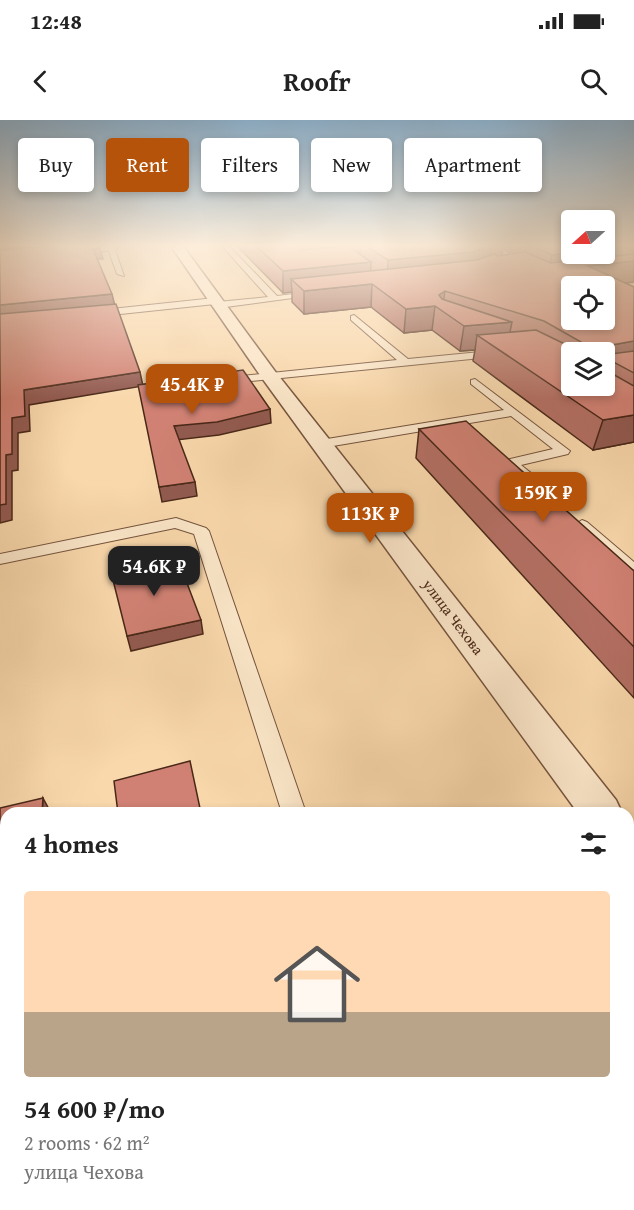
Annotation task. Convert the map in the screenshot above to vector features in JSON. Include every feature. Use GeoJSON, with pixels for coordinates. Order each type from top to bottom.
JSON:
{"type":"FeatureCollection","features":[{"type":"Feature","properties":{"kind":"street","name":"улица Чехова"},"geometry":{"type":"LineString","coordinates":[[213,297],[268,374],[597,807]]}},
{"type":"Feature","properties":{"kind":"lane"},"geometry":{"type":"LineString","coordinates":[[79,315],[291,297]]}},
{"type":"Feature","properties":{"kind":"lane"},"geometry":{"type":"LineString","coordinates":[[354,318],[404,361]]}},
{"type":"Feature","properties":{"kind":"lane"},"geometry":{"type":"LineString","coordinates":[[210,382],[268,374],[510,352]]}},
{"type":"Feature","properties":{"kind":"lane"},"geometry":{"type":"LineString","coordinates":[[475,382],[563,451],[512,463],[546,494]]}},
{"type":"Feature","properties":{"kind":"lane"},"geometry":{"type":"LineString","coordinates":[[321,444],[514,412]]}},
{"type":"Feature","properties":{"kind":"lane"},"geometry":{"type":"LineString","coordinates":[[573,517],[634,571]]}},
{"type":"Feature","properties":{"kind":"lane"},"geometry":{"type":"LineString","coordinates":[[0,559],[176,523],[201,531],[292,807]]}},
{"type":"Feature","properties":{"kind":"building"},"geometry":{"type":"Polygon","coordinates":[[[0,297],[83,297],[0,305],[0,297]]]}},
{"type":"Feature","properties":{"kind":"building"},"geometry":{"type":"Polygon","coordinates":[[[389,297],[440,297],[512,322],[464,326],[435,306],[406,309],[389,297]]]}},
{"type":"Feature","properties":{"kind":"building"},"geometry":{"type":"Polygon","coordinates":[[[464,297],[561,297],[561,330],[615,330],[615,297],[634,297],[634,341],[615,344],[615,342],[581,342],[544,321],[464,297]]]}},
{"type":"Feature","properties":{"kind":"building"},"geometry":{"type":"Polygon","coordinates":[[[116,304],[140,372],[24,390],[25,416],[12,418],[12,454],[6,455],[6,504],[0,505],[0,314],[116,304]]]}},
{"type":"Feature","properties":{"kind":"building"},"geometry":{"type":"Polygon","coordinates":[[[536,330],[561,342],[561,392],[477,335],[536,330]]]}},
{"type":"Feature","properties":{"kind":"building"},"geometry":{"type":"Polygon","coordinates":[[[634,351],[634,373],[615,363],[615,353],[634,351]]]}},
{"type":"Feature","properties":{"kind":"building"},"geometry":{"type":"Polygon","coordinates":[[[243,370],[270,409],[217,422],[174,426],[195,482],[159,487],[138,385],[243,370]]]}},
{"type":"Feature","properties":{"kind":"building"},"geometry":{"type":"Polygon","coordinates":[[[615,375],[634,386],[634,415],[603,420],[567,396],[615,396],[615,375]]]}},
{"type":"Feature","properties":{"kind":"building"},"geometry":{"type":"Polygon","coordinates":[[[466,421],[634,571],[634,647],[419,429],[466,421]]]}},
{"type":"Feature","properties":{"kind":"building"},"geometry":{"type":"Polygon","coordinates":[[[177,557],[201,620],[127,636],[111,572],[177,557]]]}},
{"type":"Feature","properties":{"kind":"building"},"geometry":{"type":"Polygon","coordinates":[[[190,761],[200,807],[117,807],[114,781],[190,761]]]}},
{"type":"Feature","properties":{"kind":"building"},"geometry":{"type":"Polygon","coordinates":[[[43,798],[42,807],[4,807],[43,798]]]}}]}
